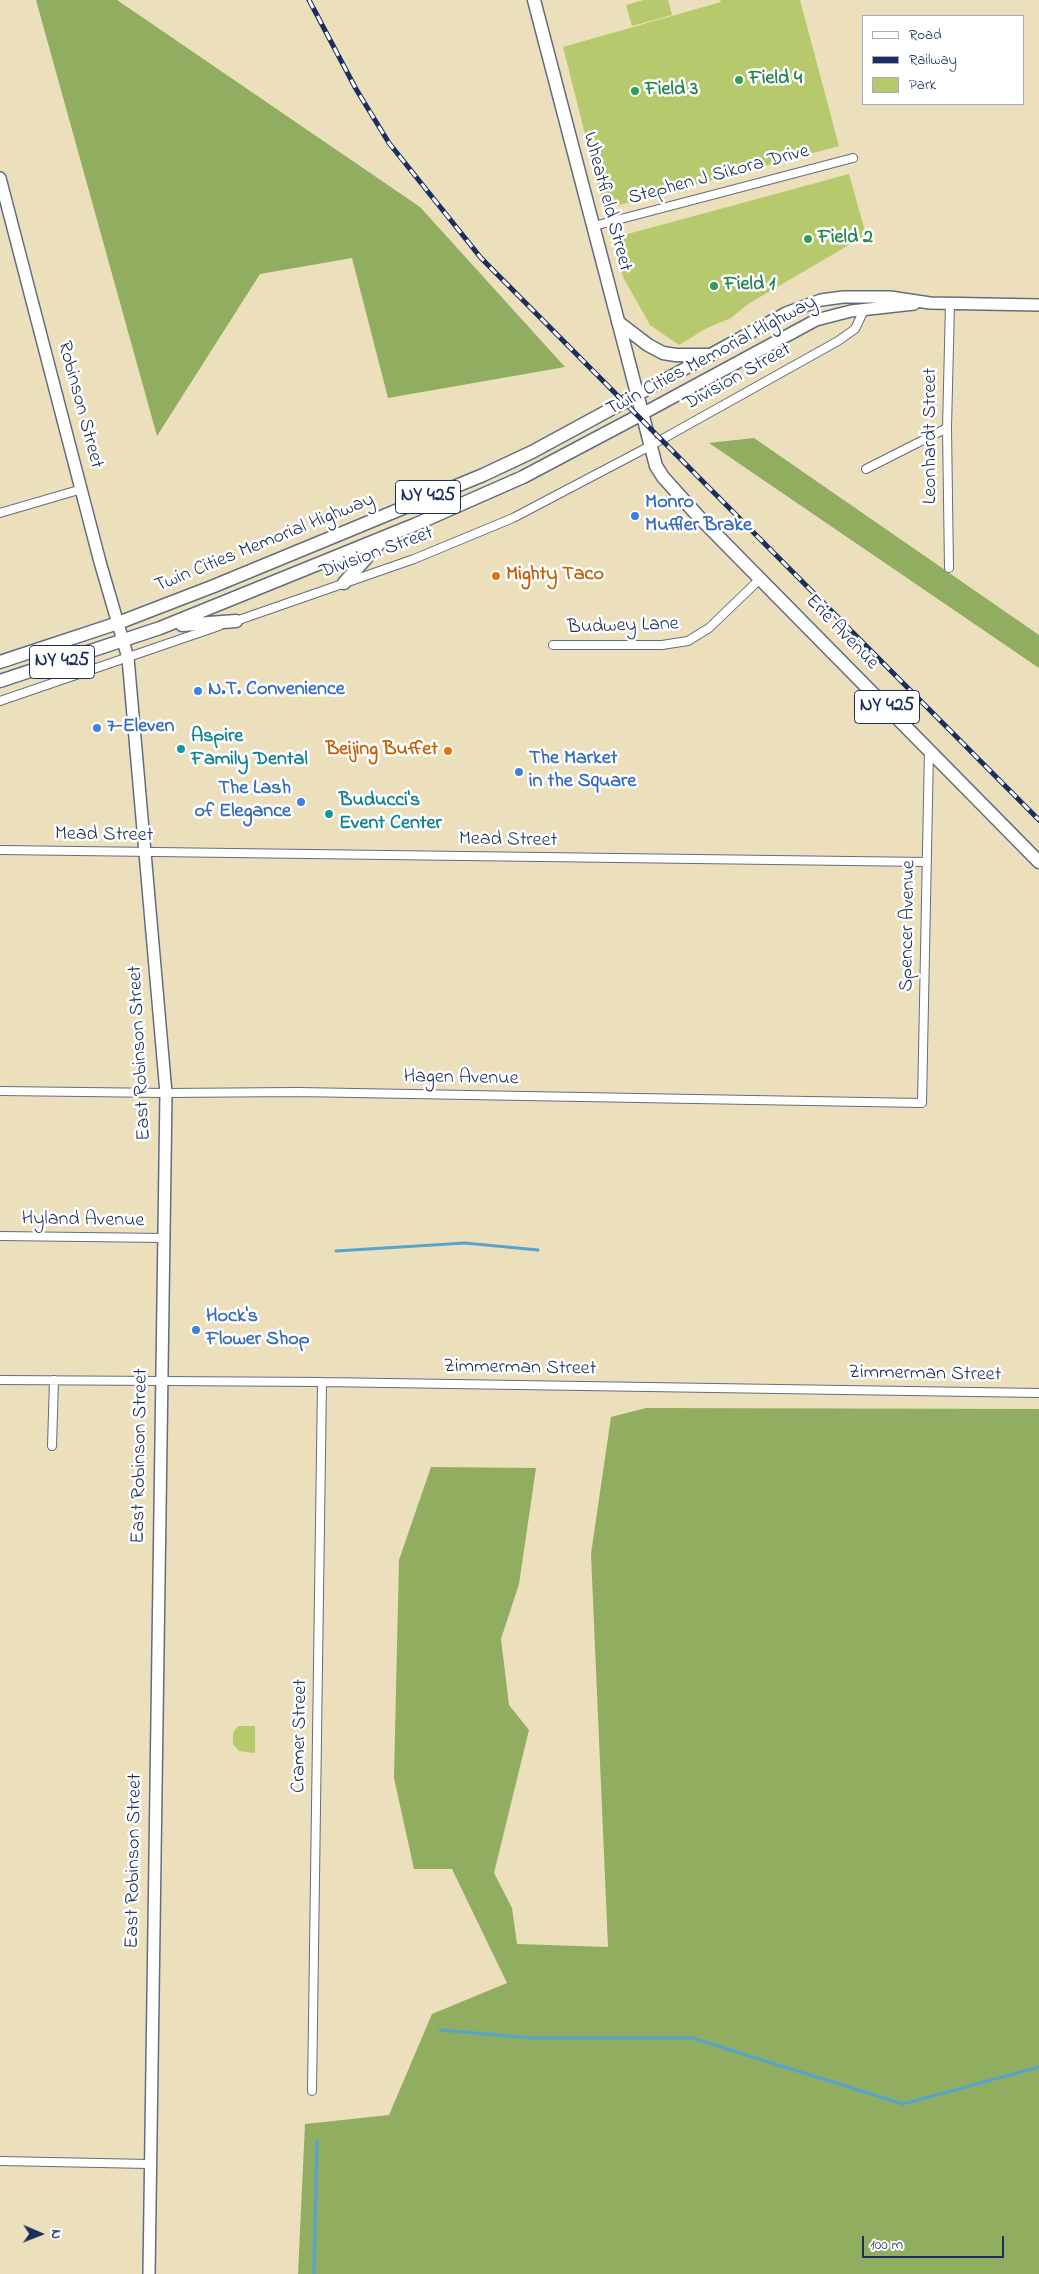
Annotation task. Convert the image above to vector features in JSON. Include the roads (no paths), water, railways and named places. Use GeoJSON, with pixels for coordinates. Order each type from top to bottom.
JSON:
{"type":"FeatureCollection","features":[{"type":"Feature","properties":{"kind":"main road","name":"Wheatfield Street"},"geometry":{"type":"LineString","coordinates":[[534,0],[642,414]]}},
{"type":"Feature","properties":{"kind":"main road"},"geometry":{"type":"LineString","coordinates":[[618,322],[648,345],[663,353],[710,355]]}},
{"type":"Feature","properties":{"kind":"main road","name":"Twin Cities Memorial Highway"},"geometry":{"type":"LineString","coordinates":[[0,662],[118,623],[223,583],[483,475],[532,452],[636,395]]}},
{"type":"Feature","properties":{"kind":"main road","name":"Erie Avenue"},"geometry":{"type":"LineString","coordinates":[[642,414],[654,460],[663,477],[1039,862]]}},
{"type":"Feature","properties":{"kind":"main road","name":"Twin Cities Memorial Highway"},"geometry":{"type":"LineString","coordinates":[[0,681],[160,628],[385,536],[523,477],[642,414]]}},
{"type":"Feature","properties":{"kind":"main road"},"geometry":{"type":"LineString","coordinates":[[344,584],[385,536]]}},
{"type":"Feature","properties":{"kind":"main road"},"geometry":{"type":"LineString","coordinates":[[160,628],[212,621],[236,621]]}},
{"type":"Feature","properties":{"kind":"street","name":"Stephen J Sikora Drive"},"geometry":{"type":"LineString","coordinates":[[594,226],[853,158]]}},
{"type":"Feature","properties":{"kind":"street","name":"Robinson Street"},"geometry":{"type":"LineString","coordinates":[[0,178],[123,641]]}},
{"type":"Feature","properties":{"kind":"street","name":"Twin Cities Memorial Highway"},"geometry":{"type":"LineString","coordinates":[[636,395],[786,313],[821,300],[843,297],[882,297],[930,302]]}},
{"type":"Feature","properties":{"kind":"street"},"geometry":{"type":"LineString","coordinates":[[930,302],[1039,305]]}},
{"type":"Feature","properties":{"kind":"street","name":"Twin Cities Memorial Highway"},"geometry":{"type":"LineString","coordinates":[[642,414],[803,326],[834,314],[865,308],[930,302]]}},
{"type":"Feature","properties":{"kind":"street","name":"Leonhardt Street"},"geometry":{"type":"LineString","coordinates":[[949,568],[947,428],[950,303]]}},
{"type":"Feature","properties":{"kind":"street","name":"Division Street"},"geometry":{"type":"LineString","coordinates":[[0,701],[344,584],[414,559],[493,527],[650,446],[848,335],[858,326],[865,308]]}},
{"type":"Feature","properties":{"kind":"street"},"geometry":{"type":"LineString","coordinates":[[866,469],[947,428]]}},
{"type":"Feature","properties":{"kind":"street"},"geometry":{"type":"LineString","coordinates":[[0,513],[82,489]]}},
{"type":"Feature","properties":{"kind":"street","name":"Budwey Lane"},"geometry":{"type":"LineString","coordinates":[[553,645],[662,645],[688,641],[703,633],[761,578]]}},
{"type":"Feature","properties":{"kind":"street","name":"East Robinson Street"},"geometry":{"type":"LineString","coordinates":[[123,641],[128,658],[166,1093],[149,2164],[149,2274]]}},
{"type":"Feature","properties":{"kind":"street","name":"Spencer Avenue"},"geometry":{"type":"LineString","coordinates":[[922,1103],[929,750]]}},
{"type":"Feature","properties":{"kind":"street","name":"Mead Street"},"geometry":{"type":"LineString","coordinates":[[0,850],[927,862]]}},
{"type":"Feature","properties":{"kind":"street","name":"Hagen Avenue"},"geometry":{"type":"LineString","coordinates":[[0,1091],[318,1093],[922,1103]]}},
{"type":"Feature","properties":{"kind":"street","name":"Hyland Avenue"},"geometry":{"type":"LineString","coordinates":[[0,1236],[165,1238]]}},
{"type":"Feature","properties":{"kind":"street","name":"Zimmerman Street"},"geometry":{"type":"LineString","coordinates":[[0,1380],[322,1382],[1039,1393]]}},
{"type":"Feature","properties":{"kind":"street"},"geometry":{"type":"LineString","coordinates":[[52,1446],[54,1380]]}},
{"type":"Feature","properties":{"kind":"street","name":"Cramer Street"},"geometry":{"type":"LineString","coordinates":[[312,2091],[322,1382]]}},
{"type":"Feature","properties":{"kind":"street"},"geometry":{"type":"LineString","coordinates":[[0,2161],[149,2164]]}},
{"type":"Feature","properties":{"kind":"waterway"},"geometry":{"type":"LineString","coordinates":[[336,1251],[465,1243],[538,1250]]}},
{"type":"Feature","properties":{"kind":"waterway"},"geometry":{"type":"LineString","coordinates":[[440,2030],[534,2038],[692,2038],[903,2104],[1039,2067]]}},
{"type":"Feature","properties":{"kind":"waterway"},"geometry":{"type":"LineString","coordinates":[[314,2274],[317,2141]]}},
{"type":"Feature","properties":{"kind":"railway"},"geometry":{"type":"LineString","coordinates":[[309,0],[356,89],[389,143],[481,258],[1039,820]]}},
{"type":"Feature","properties":{"kind":"place","name":"Field 4"},"geometry":{"type":"Point","coordinates":[739,80]}},
{"type":"Feature","properties":{"kind":"place","name":"Field 3"},"geometry":{"type":"Point","coordinates":[635,91]}},
{"type":"Feature","properties":{"kind":"place","name":"Field 2"},"geometry":{"type":"Point","coordinates":[808,239]}},
{"type":"Feature","properties":{"kind":"place","name":"Field 1"},"geometry":{"type":"Point","coordinates":[714,286]}},
{"type":"Feature","properties":{"kind":"place","name":"Monro Muffler Brake"},"geometry":{"type":"Point","coordinates":[635,516]}},
{"type":"Feature","properties":{"kind":"place","name":"Mighty Taco"},"geometry":{"type":"Point","coordinates":[496,576]}},
{"type":"Feature","properties":{"kind":"place","name":"N.T. Convenience"},"geometry":{"type":"Point","coordinates":[198,691]}},
{"type":"Feature","properties":{"kind":"place","name":"7-Eleven"},"geometry":{"type":"Point","coordinates":[97,728]}},
{"type":"Feature","properties":{"kind":"place","name":"Aspire Family Dental"},"geometry":{"type":"Point","coordinates":[181,749]}},
{"type":"Feature","properties":{"kind":"place","name":"Beijing Buffet"},"geometry":{"type":"Point","coordinates":[448,751]}},
{"type":"Feature","properties":{"kind":"place","name":"The Market in the Square"},"geometry":{"type":"Point","coordinates":[519,772]}},
{"type":"Feature","properties":{"kind":"place","name":"The Lash of Elegance"},"geometry":{"type":"Point","coordinates":[301,802]}},
{"type":"Feature","properties":{"kind":"place","name":"Buducci's Event Center"},"geometry":{"type":"Point","coordinates":[329,814]}},
{"type":"Feature","properties":{"kind":"place","name":"Hock's Flower Shop"},"geometry":{"type":"Point","coordinates":[196,1330]}}]}
